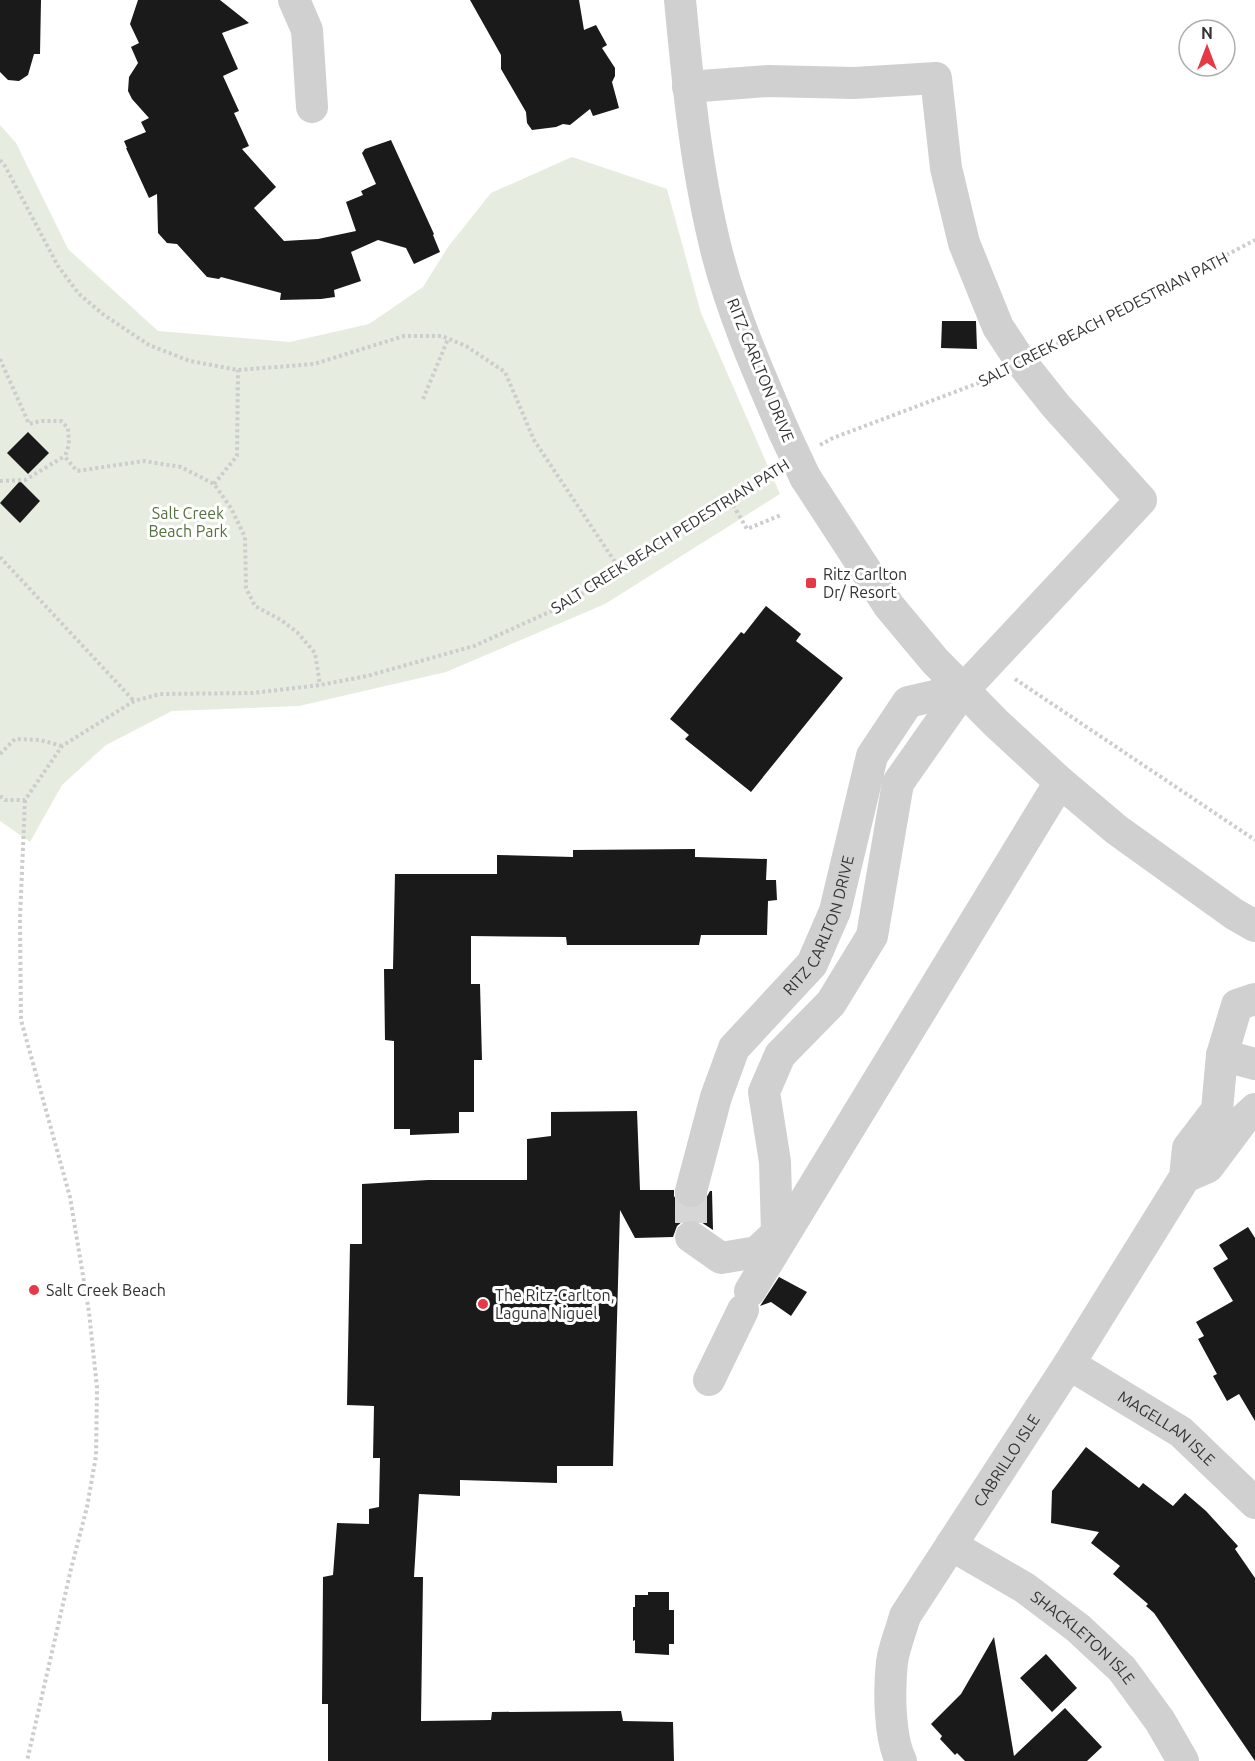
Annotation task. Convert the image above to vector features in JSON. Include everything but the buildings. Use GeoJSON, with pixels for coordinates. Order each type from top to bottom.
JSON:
{"type":"FeatureCollection","features":[{"type":"Feature","properties":{"kind":"street"},"geometry":{"type":"LineString","coordinates":[[294,0],[307,30],[312,107]]}},
{"type":"Feature","properties":{"kind":"street","name":"RITZ CARLTON DRIVE"},"geometry":{"type":"LineString","coordinates":[[680,0],[688,87],[700,170],[717,254],[748,347],[784,432],[809,464],[889,606],[935,661],[1023,749],[1060,782],[1117,830],[1234,914],[1255,926]]}},
{"type":"Feature","properties":{"kind":"street"},"geometry":{"type":"LineString","coordinates":[[688,87],[768,81],[854,83],[936,78],[946,168],[964,243],[998,327],[1021,362],[1056,406],[1141,500],[964,689],[898,783],[872,936],[831,1003],[780,1055],[764,1092],[775,1162],[777,1233],[757,1252],[721,1258],[692,1237]]}},
{"type":"Feature","properties":{"kind":"street","name":"RITZ CARLTON DRIVE"},"geometry":{"type":"LineString","coordinates":[[691,1191],[716,1097],[734,1048],[812,964],[835,911],[872,756],[908,702],[964,689]]}},
{"type":"Feature","properties":{"kind":"street"},"geometry":{"type":"LineString","coordinates":[[709,1380],[746,1300],[1060,782]]}},
{"type":"Feature","properties":{"kind":"street","name":"CABRILLO ISLE"},"geometry":{"type":"LineString","coordinates":[[893,1758],[892,1661],[906,1616],[1069,1364],[1185,1177],[1188,1148],[1242,1116],[1222,1055],[1237,1005],[1255,999]]}},
{"type":"Feature","properties":{"kind":"street"},"geometry":{"type":"LineString","coordinates":[[1222,1055],[1255,1064]]}},
{"type":"Feature","properties":{"kind":"street","name":"MAGELLAN ISLE"},"geometry":{"type":"LineString","coordinates":[[1069,1364],[1181,1432],[1255,1503]]}},
{"type":"Feature","properties":{"kind":"street","name":"SHACKLETON ISLE"},"geometry":{"type":"LineString","coordinates":[[951,1545],[1025,1588],[1078,1628],[1122,1669],[1160,1721],[1183,1761]]}},
{"type":"Feature","properties":{"kind":"path"},"geometry":{"type":"LineString","coordinates":[[0,160],[58,266],[79,294],[104,315],[150,345],[190,361],[238,370],[314,364],[404,336],[442,336],[466,346],[505,372],[534,440],[621,571]]}},
{"type":"Feature","properties":{"kind":"path","name":"SALT CREEK BEACH PEDESTRIAN PATH"},"geometry":{"type":"LineString","coordinates":[[809,464],[833,438],[990,381],[1021,362],[1255,240]]}},
{"type":"Feature","properties":{"kind":"path"},"geometry":{"type":"LineString","coordinates":[[423,399],[448,339]]}},
{"type":"Feature","properties":{"kind":"path"},"geometry":{"type":"LineString","coordinates":[[0,359],[29,424],[40,421],[61,421],[68,428],[69,444],[65,456],[25,480],[0,481]]}},
{"type":"Feature","properties":{"kind":"path"},"geometry":{"type":"LineString","coordinates":[[214,484],[237,456],[238,370]]}},
{"type":"Feature","properties":{"kind":"path"},"geometry":{"type":"LineString","coordinates":[[65,456],[77,471],[144,461],[181,467],[214,484],[231,508],[246,537],[246,588],[255,606],[297,632],[315,653],[320,685]]}},
{"type":"Feature","properties":{"kind":"path","name":"SALT CREEK BEACH PEDESTRIAN PATH"},"geometry":{"type":"LineString","coordinates":[[25,800],[62,746],[134,701],[160,694],[253,693],[320,685],[367,676],[474,646],[556,609],[621,571],[771,473]]}},
{"type":"Feature","properties":{"kind":"path"},"geometry":{"type":"LineString","coordinates":[[730,500],[747,529],[781,515]]}},
{"type":"Feature","properties":{"kind":"path"},"geometry":{"type":"LineString","coordinates":[[0,557],[134,701]]}},
{"type":"Feature","properties":{"kind":"path"},"geometry":{"type":"LineString","coordinates":[[1015,679],[1255,840]]}},
{"type":"Feature","properties":{"kind":"path"},"geometry":{"type":"LineString","coordinates":[[0,754],[15,739],[40,740],[62,746]]}},
{"type":"Feature","properties":{"kind":"path"},"geometry":{"type":"LineString","coordinates":[[0,796],[4,800],[25,800],[20,918],[21,1020],[70,1197],[89,1312],[97,1388],[96,1456],[87,1508],[27,1761]]}},
{"type":"Feature","properties":{"kind":"green space","name":"Salt Creek Beach Park"},"geometry":{"type":"Polygon","coordinates":[[[0,125],[16,143],[68,249],[158,331],[290,342],[369,324],[423,287],[448,247],[491,193],[572,157],[667,189],[701,313],[780,494],[605,604],[446,672],[299,706],[172,711],[106,745],[62,785],[30,842],[0,821],[0,125]]]}},
{"type":"Feature","properties":{"kind":"tunnel"},"geometry":{"type":"LineString","coordinates":[[691,1191],[691,1237]]}},
{"type":"Feature","properties":{"kind":"place","name":"Ritz Carlton Dr/ Resort"},"geometry":{"type":"Point","coordinates":[811,583]}},
{"type":"Feature","properties":{"kind":"place","name":"Salt Creek Beach"},"geometry":{"type":"Point","coordinates":[34,1290]}},
{"type":"Feature","properties":{"kind":"place","name":"The Ritz-Carlton, Laguna Niguel"},"geometry":{"type":"Point","coordinates":[483,1304]}}]}
